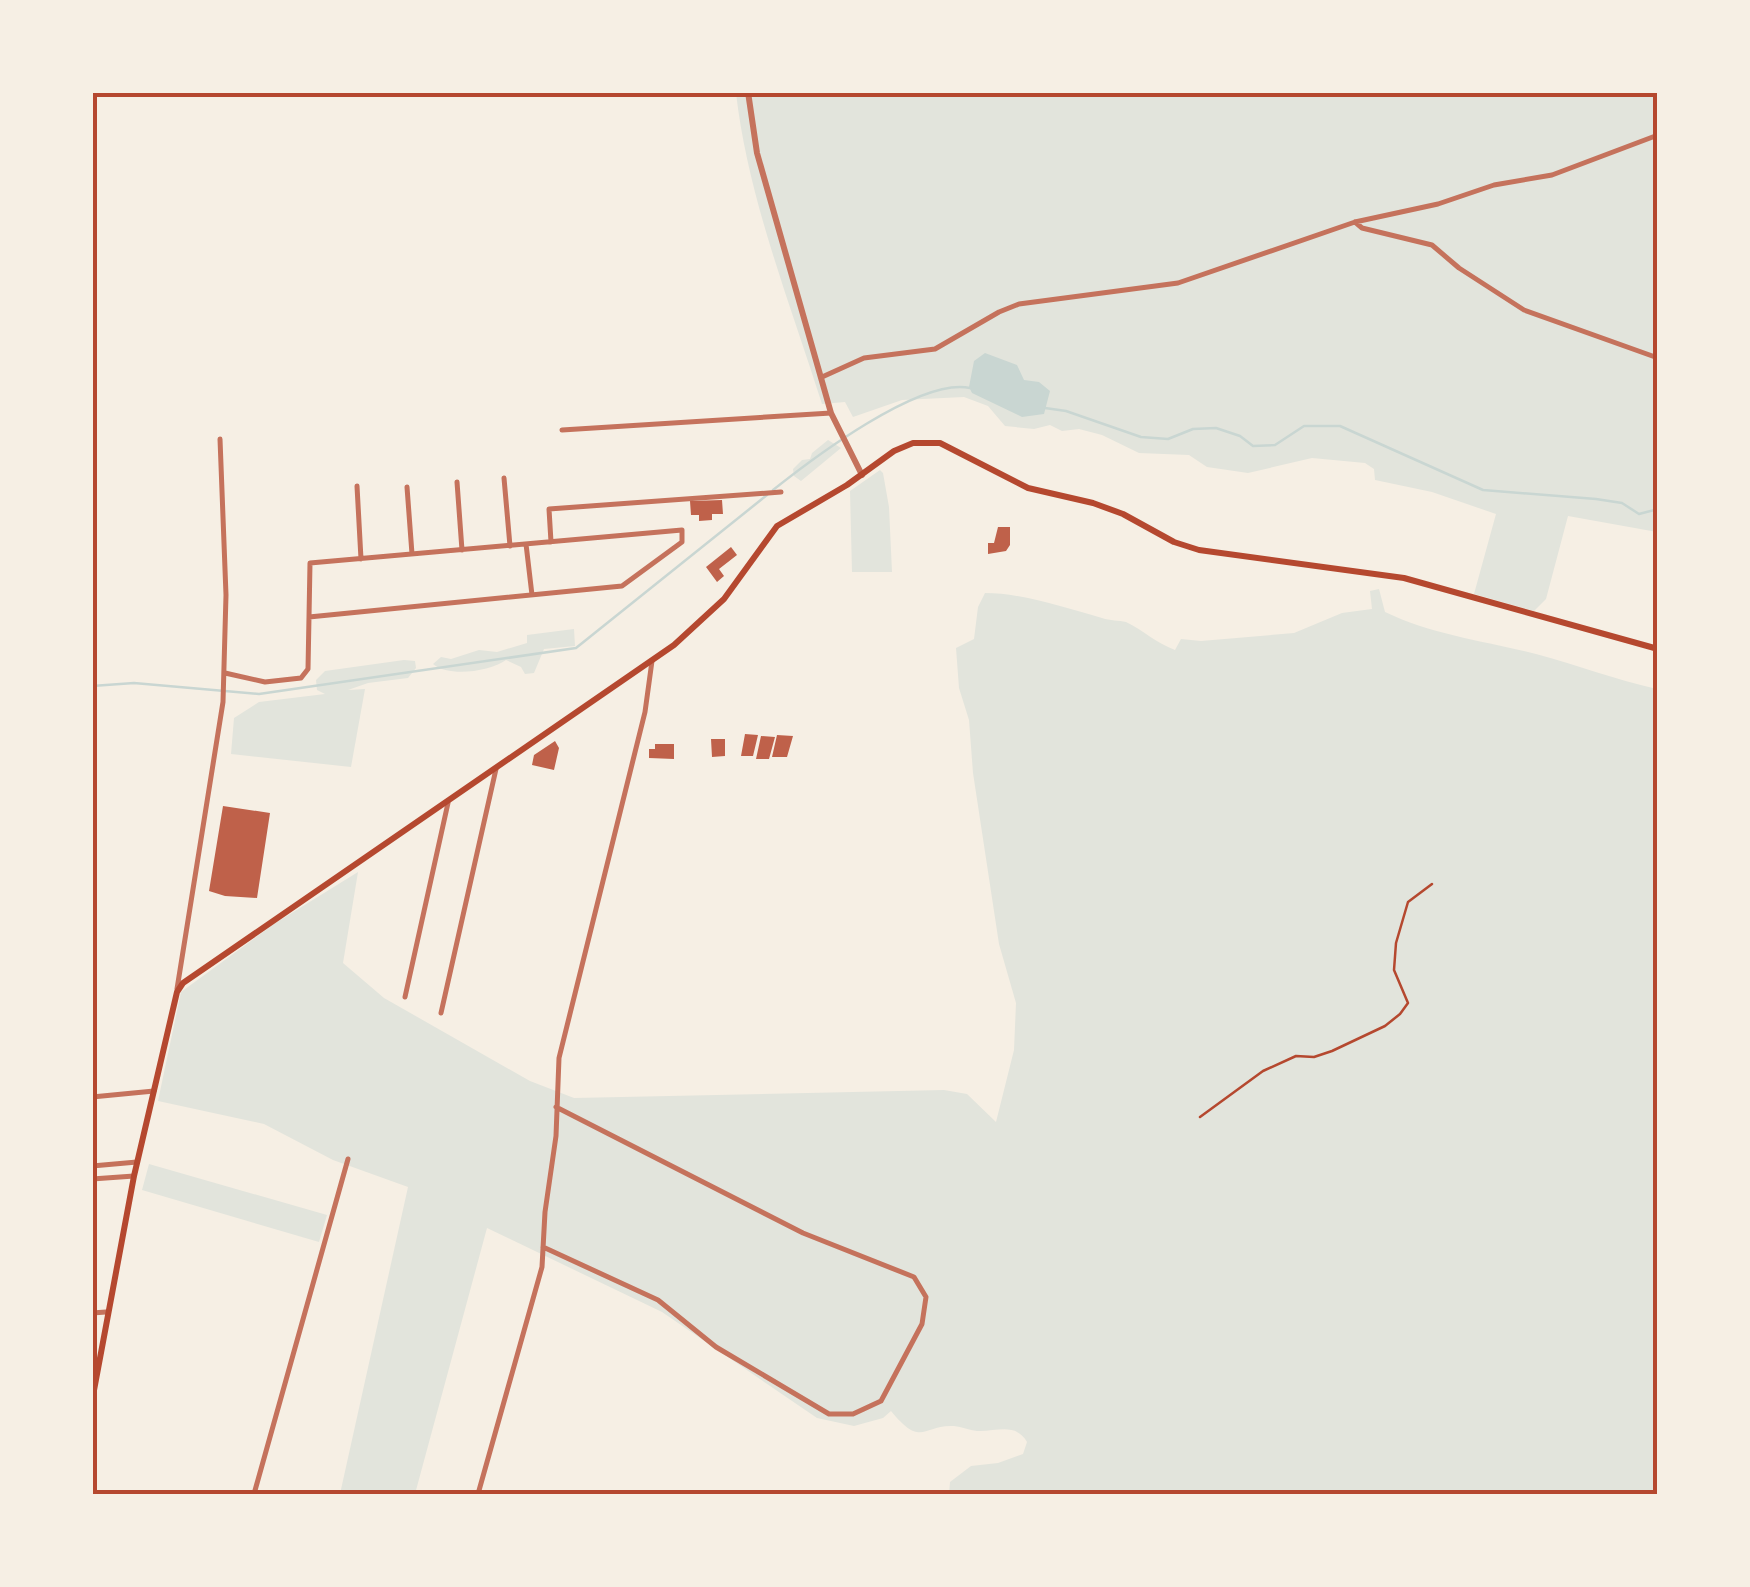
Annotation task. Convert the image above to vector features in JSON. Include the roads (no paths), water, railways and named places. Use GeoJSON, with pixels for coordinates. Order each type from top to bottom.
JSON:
{"type":"FeatureCollection","features":[{"type":"Feature","properties":{"kind":"main road"},"geometry":{"type":"LineString","coordinates":[[92,1401],[106,1312],[176,992],[191,976],[652,662],[713,612],[776,526],[858,478],[894,451],[913,443],[933,441],[1028,488],[1124,514],[1174,542],[1200,550],[1404,578],[1658,648]]}},
{"type":"Feature","properties":{"kind":"street"},"geometry":{"type":"LineString","coordinates":[[748,92],[757,154],[830,412],[856,464],[858,478]]}},
{"type":"Feature","properties":{"kind":"street"},"geometry":{"type":"LineString","coordinates":[[822,377],[864,358],[935,349],[1019,304],[1178,283],[1356,222],[1438,204],[1494,185],[1552,175],[1658,135]]}},
{"type":"Feature","properties":{"kind":"street"},"geometry":{"type":"LineString","coordinates":[[1356,222],[1362,228],[1432,244],[1459,268],[1524,310],[1658,358]]}},
{"type":"Feature","properties":{"kind":"street"},"geometry":{"type":"LineString","coordinates":[[562,430],[830,412]]}},
{"type":"Feature","properties":{"kind":"street"},"geometry":{"type":"LineString","coordinates":[[176,992],[223,702],[225,561],[220,440]]}},
{"type":"Feature","properties":{"kind":"street"},"geometry":{"type":"LineString","coordinates":[[504,478],[510,546]]}},
{"type":"Feature","properties":{"kind":"street"},"geometry":{"type":"LineString","coordinates":[[457,482],[462,550]]}},
{"type":"Feature","properties":{"kind":"street"},"geometry":{"type":"LineString","coordinates":[[358,486],[361,559]]}},
{"type":"Feature","properties":{"kind":"street"},"geometry":{"type":"LineString","coordinates":[[407,488],[412,554]]}},
{"type":"Feature","properties":{"kind":"street"},"geometry":{"type":"LineString","coordinates":[[551,542],[549,509],[781,492]]}},
{"type":"Feature","properties":{"kind":"street"},"geometry":{"type":"LineString","coordinates":[[225,674],[265,682],[301,678],[308,669],[310,564],[682,530],[682,542],[622,586],[310,617]]}},
{"type":"Feature","properties":{"kind":"street"},"geometry":{"type":"LineString","coordinates":[[526,544],[532,595]]}},
{"type":"Feature","properties":{"kind":"street"},"geometry":{"type":"LineString","coordinates":[[478,1494],[542,1266],[556,1136],[559,1058],[643,722],[652,662]]}},
{"type":"Feature","properties":{"kind":"street"},"geometry":{"type":"LineString","coordinates":[[441,1012],[496,769]]}},
{"type":"Feature","properties":{"kind":"street"},"geometry":{"type":"LineString","coordinates":[[405,996],[448,803]]}},
{"type":"Feature","properties":{"kind":"street"},"geometry":{"type":"LineString","coordinates":[[92,1097],[155,1091]]}},
{"type":"Feature","properties":{"kind":"street"},"geometry":{"type":"LineString","coordinates":[[543,1246],[658,1300],[716,1347],[829,1414],[870,1410],[881,1401],[926,1310],[923,1290],[907,1273],[803,1233],[556,1107]]}},
{"type":"Feature","properties":{"kind":"street"},"geometry":{"type":"LineString","coordinates":[[254,1494],[348,1159]]}},
{"type":"Feature","properties":{"kind":"street"},"geometry":{"type":"LineString","coordinates":[[92,1166],[137,1162]]}},
{"type":"Feature","properties":{"kind":"street"},"geometry":{"type":"LineString","coordinates":[[92,1179],[134,1176]]}},
{"type":"Feature","properties":{"kind":"street"},"geometry":{"type":"LineString","coordinates":[[92,1313],[106,1312]]}},
{"type":"Feature","properties":{"kind":"waterway"},"geometry":{"type":"LineString","coordinates":[[773,490],[839,441],[896,407],[949,388],[970,388]]}},
{"type":"Feature","properties":{"kind":"waterway"},"geometry":{"type":"LineString","coordinates":[[1045,408],[1066,411],[1141,437],[1168,439],[1193,429],[1216,428],[1240,436],[1253,446],[1275,445],[1304,426],[1340,426],[1483,490],[1596,499],[1622,503],[1639,514],[1658,509]]}},
{"type":"Feature","properties":{"kind":"waterway"},"geometry":{"type":"LineString","coordinates":[[92,686],[134,683],[259,694],[576,648],[767,495]]}}]}
